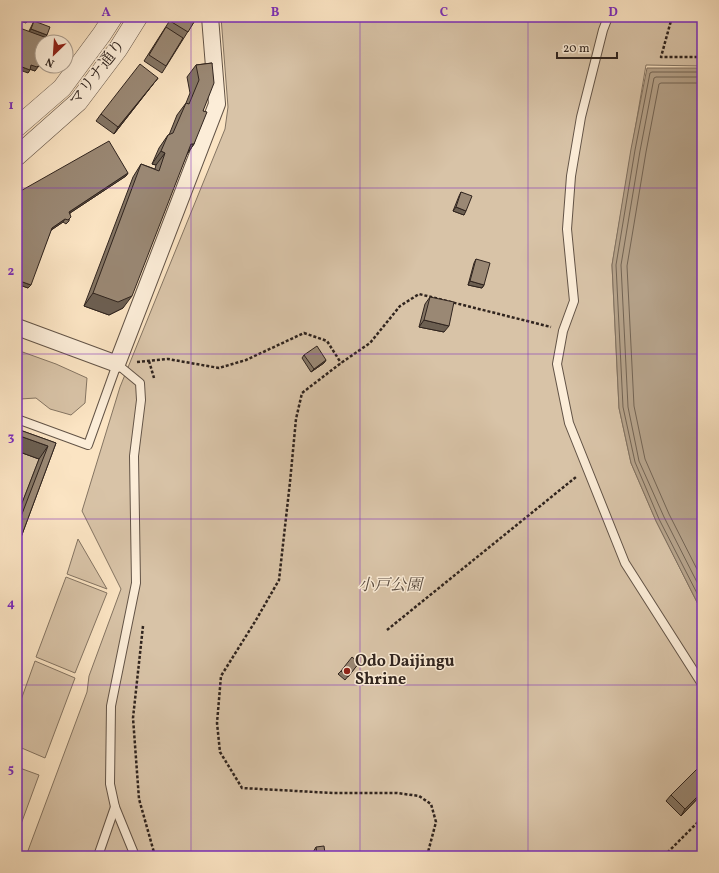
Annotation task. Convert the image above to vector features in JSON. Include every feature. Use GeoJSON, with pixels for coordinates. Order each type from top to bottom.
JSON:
{"type":"FeatureCollection","features":[{"type":"Feature","properties":{"kind":"street","name":"マリナ通り"},"geometry":{"type":"LineString","coordinates":[[17,127],[62,88],[113,17]]}},
{"type":"Feature","properties":{"kind":"street","name":"マリナ通り"},"geometry":{"type":"LineString","coordinates":[[17,156],[78,102],[118,49],[138,17]]}},
{"type":"Feature","properties":{"kind":"street"},"geometry":{"type":"LineString","coordinates":[[17,327],[117,364],[217,104],[210,17]]}},
{"type":"Feature","properties":{"kind":"lane"},"geometry":{"type":"LineString","coordinates":[[608,17],[603,30],[581,117],[571,176],[567,229],[574,301],[563,330],[557,364],[569,423],[625,563],[702,684]]}},
{"type":"Feature","properties":{"kind":"lane"},"geometry":{"type":"LineString","coordinates":[[17,419],[88,444],[117,364],[140,383],[141,400],[134,456],[136,583],[111,706],[110,784],[115,807],[136,856]]}},
{"type":"Feature","properties":{"kind":"lane"},"geometry":{"type":"LineString","coordinates":[[98,856],[115,807]]}},
{"type":"Feature","properties":{"kind":"path"},"geometry":{"type":"LineString","coordinates":[[672,17],[661,57],[702,57]]}},
{"type":"Feature","properties":{"kind":"path"},"geometry":{"type":"LineString","coordinates":[[427,856],[436,822],[431,804],[419,796],[397,793],[242,788],[220,752],[217,723],[221,676],[279,580],[296,419],[302,393],[342,362],[370,343],[400,306],[419,294],[563,330]]}},
{"type":"Feature","properties":{"kind":"path"},"geometry":{"type":"LineString","coordinates":[[117,364],[168,359],[220,368],[246,360],[304,333],[327,341],[342,362]]}},
{"type":"Feature","properties":{"kind":"path"},"geometry":{"type":"LineString","coordinates":[[387,630],[587,468]]}},
{"type":"Feature","properties":{"kind":"path"},"geometry":{"type":"LineString","coordinates":[[664,856],[702,818]]}},
{"type":"Feature","properties":{"kind":"green space","name":"小戸公園"},"geometry":{"type":"Polygon","coordinates":[[[221,17],[702,17],[702,66],[646,65],[612,265],[619,408],[631,463],[656,521],[702,612],[702,856],[26,856],[87,692],[89,676],[121,589],[82,511],[120,387],[225,129],[228,107],[221,17]]]}},
{"type":"Feature","properties":{"kind":"green space"},"geometry":{"type":"Polygon","coordinates":[[[17,350],[56,364],[87,378],[85,403],[71,415],[50,409],[36,398],[20,399],[17,397],[17,350]]]}},
{"type":"Feature","properties":{"kind":"green space"},"geometry":{"type":"Polygon","coordinates":[[[17,451],[39,459],[17,516],[17,451]]]}},
{"type":"Feature","properties":{"kind":"green space"},"geometry":{"type":"Polygon","coordinates":[[[78,539],[107,589],[67,574],[78,539]]]}},
{"type":"Feature","properties":{"kind":"green space"},"geometry":{"type":"Polygon","coordinates":[[[66,577],[107,593],[75,673],[36,657],[66,577]]]}},
{"type":"Feature","properties":{"kind":"green space"},"geometry":{"type":"Polygon","coordinates":[[[35,661],[75,678],[45,758],[17,746],[17,711],[35,661]]]}},
{"type":"Feature","properties":{"kind":"green space"},"geometry":{"type":"Polygon","coordinates":[[[17,767],[39,775],[17,835],[17,767]]]}},
{"type":"Feature","properties":{"kind":"water"},"geometry":{"type":"Polygon","coordinates":[[[647,68],[702,68],[702,612],[656,521],[631,463],[619,408],[612,265],[631,149],[647,68]]]}},
{"type":"Feature","properties":{"kind":"building"},"geometry":{"type":"Polygon","coordinates":[[[173,17],[197,17],[188,32],[170,21],[173,17]]]}},
{"type":"Feature","properties":{"kind":"building"},"geometry":{"type":"Polygon","coordinates":[[[34,21],[50,27],[47,34],[31,29],[34,21]]]}},
{"type":"Feature","properties":{"kind":"building"},"geometry":{"type":"Polygon","coordinates":[[[17,27],[36,34],[34,34],[34,66],[31,65],[30,70],[17,65],[17,27]]]}},
{"type":"Feature","properties":{"kind":"building"},"geometry":{"type":"Polygon","coordinates":[[[166,27],[183,38],[166,66],[149,55],[166,27]]]}},
{"type":"Feature","properties":{"kind":"building"},"geometry":{"type":"Polygon","coordinates":[[[212,63],[214,83],[203,111],[207,112],[194,144],[191,144],[132,296],[118,302],[93,293],[141,164],[159,171],[165,153],[161,151],[168,135],[173,133],[186,103],[189,104],[199,80],[196,65],[212,63]]]}},
{"type":"Feature","properties":{"kind":"building"},"geometry":{"type":"Polygon","coordinates":[[[140,64],[158,78],[118,127],[101,114],[140,64]]]}},
{"type":"Feature","properties":{"kind":"building"},"geometry":{"type":"Polygon","coordinates":[[[109,141],[128,173],[69,212],[71,217],[68,220],[65,219],[52,228],[31,285],[17,280],[17,193],[109,141]]]}},
{"type":"Feature","properties":{"kind":"building"},"geometry":{"type":"Polygon","coordinates":[[[461,192],[472,196],[466,211],[456,207],[461,192]]]}},
{"type":"Feature","properties":{"kind":"building"},"geometry":{"type":"Polygon","coordinates":[[[476,259],[490,263],[484,285],[470,281],[476,259]]]}},
{"type":"Feature","properties":{"kind":"building"},"geometry":{"type":"Polygon","coordinates":[[[430,297],[454,302],[449,326],[424,320],[430,297]]]}},
{"type":"Feature","properties":{"kind":"building"},"geometry":{"type":"Polygon","coordinates":[[[317,346],[326,360],[314,369],[304,355],[317,346]]]}},
{"type":"Feature","properties":{"kind":"building"},"geometry":{"type":"Polygon","coordinates":[[[17,429],[56,443],[17,548],[17,527],[48,446],[17,435],[17,429]]]}},
{"type":"Feature","properties":{"kind":"building"},"geometry":{"type":"Polygon","coordinates":[[[352,657],[359,663],[348,677],[341,671],[352,657]]]}},
{"type":"Feature","properties":{"kind":"building"},"geometry":{"type":"Polygon","coordinates":[[[699,767],[702,770],[702,792],[685,809],[671,795],[699,767]]]}},
{"type":"Feature","properties":{"kind":"building"},"geometry":{"type":"Polygon","coordinates":[[[324,846],[325,853],[317,854],[316,847],[324,846]]]}},
{"type":"Feature","properties":{"kind":"place","name":"Odo Daijingu Shrine"},"geometry":{"type":"Point","coordinates":[347,671]}}]}
